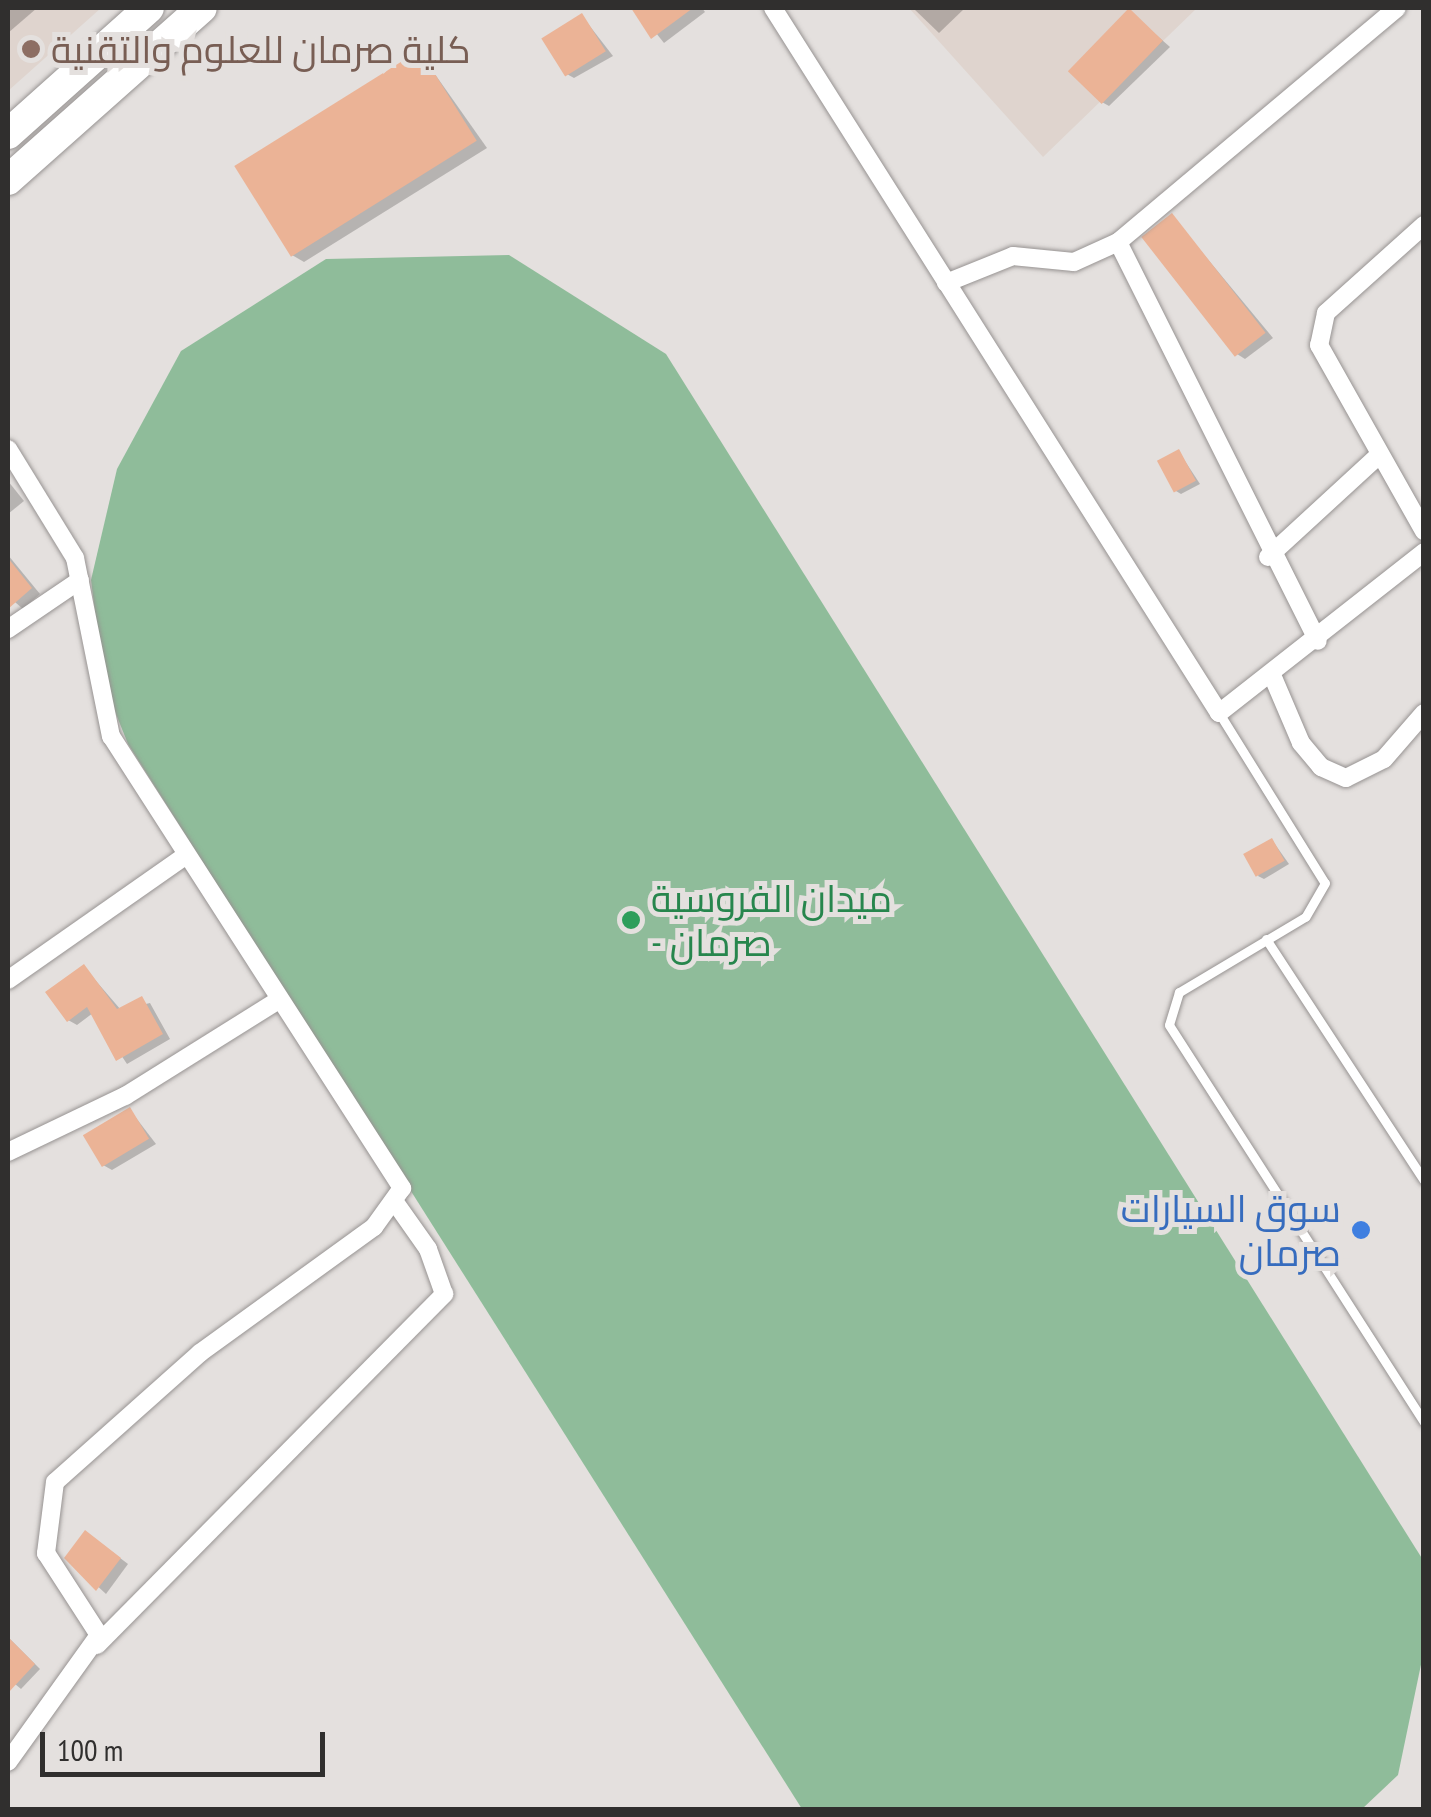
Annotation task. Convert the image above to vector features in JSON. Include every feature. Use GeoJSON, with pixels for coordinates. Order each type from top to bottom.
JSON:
{"type":"FeatureCollection","features":[{"type":"Feature","properties":{"kind":"main road"},"geometry":{"type":"LineString","coordinates":[[8,134],[149,8]]}},
{"type":"Feature","properties":{"kind":"main road"},"geometry":{"type":"LineString","coordinates":[[8,180],[202,8]]}},
{"type":"Feature","properties":{"kind":"street"},"geometry":{"type":"LineString","coordinates":[[946,284],[1013,256],[1074,262],[1118,242],[1397,8]]}},
{"type":"Feature","properties":{"kind":"street"},"geometry":{"type":"LineString","coordinates":[[776,9],[1219,713],[1318,641],[1424,552]]}},
{"type":"Feature","properties":{"kind":"street"},"geometry":{"type":"LineString","coordinates":[[1424,224],[1321,322],[1325,362],[1424,531]]}},
{"type":"Feature","properties":{"kind":"street"},"geometry":{"type":"LineString","coordinates":[[1118,242],[1268,557],[1318,641]]}},
{"type":"Feature","properties":{"kind":"street"},"geometry":{"type":"LineString","coordinates":[[8,449],[62,531],[80,580],[111,736],[277,1001],[396,1168],[397,1206],[428,1249],[444,1294],[96,1646],[8,1762]]}},
{"type":"Feature","properties":{"kind":"street"},"geometry":{"type":"LineString","coordinates":[[1268,557],[1379,455]]}},
{"type":"Feature","properties":{"kind":"street"},"geometry":{"type":"LineString","coordinates":[[8,629],[80,580]]}},
{"type":"Feature","properties":{"kind":"street"},"geometry":{"type":"LineString","coordinates":[[1272,675],[1301,743],[1321,767],[1346,778],[1384,759],[1424,713]]}},
{"type":"Feature","properties":{"kind":"street"},"geometry":{"type":"LineString","coordinates":[[8,980],[185,856]]}},
{"type":"Feature","properties":{"kind":"street"},"geometry":{"type":"LineString","coordinates":[[8,1152],[125,1096],[277,1001]]}},
{"type":"Feature","properties":{"kind":"street"},"geometry":{"type":"LineString","coordinates":[[96,1646],[96,1621],[46,1553],[54,1482],[200,1353],[397,1206]]}},
{"type":"Feature","properties":{"kind":"lane"},"geometry":{"type":"LineString","coordinates":[[1219,713],[1325,883],[1314,909],[1179,992],[1169,1025],[1424,1422]]}},
{"type":"Feature","properties":{"kind":"lane"},"geometry":{"type":"LineString","coordinates":[[1266,939],[1424,1180]]}},
{"type":"Feature","properties":{"kind":"shaded area","name":"كلية صرمان للعلوم والتقنية"},"geometry":{"type":"Polygon","coordinates":[[[8,8],[101,8],[8,91],[8,8]]]}},
{"type":"Feature","properties":{"kind":"shaded area"},"geometry":{"type":"Polygon","coordinates":[[[909,8],[1197,8],[1043,157],[909,8]]]}},
{"type":"Feature","properties":{"kind":"green space","name":"ميدان الفروسية - صرمان"},"geometry":{"type":"Polygon","coordinates":[[[509,255],[666,354],[1423,1560],[1423,1655],[1398,1775],[1362,1809],[802,1809],[128,744],[104,684],[91,580],[117,469],[181,351],[326,259],[509,255]]]}},
{"type":"Feature","properties":{"kind":"building"},"geometry":{"type":"Polygon","coordinates":[[[631,8],[693,8],[651,39],[631,8]]]}},
{"type":"Feature","properties":{"kind":"building"},"geometry":{"type":"Polygon","coordinates":[[[1129,8],[1163,41],[1102,104],[1068,71],[1129,8]]]}},
{"type":"Feature","properties":{"kind":"building"},"geometry":{"type":"Polygon","coordinates":[[[582,13],[606,51],[565,77],[541,38],[582,13]]]}},
{"type":"Feature","properties":{"kind":"building"},"geometry":{"type":"Polygon","coordinates":[[[420,50],[477,141],[291,257],[234,166],[420,50]]]}},
{"type":"Feature","properties":{"kind":"building"},"geometry":{"type":"Polygon","coordinates":[[[1172,213],[1266,333],[1235,357],[1141,237],[1172,213]]]}},
{"type":"Feature","properties":{"kind":"building"},"geometry":{"type":"Polygon","coordinates":[[[1179,449],[1196,481],[1174,493],[1157,461],[1179,449]]]}},
{"type":"Feature","properties":{"kind":"building"},"geometry":{"type":"Polygon","coordinates":[[[8,558],[32,588],[8,609],[8,558]]]}},
{"type":"Feature","properties":{"kind":"building"},"geometry":{"type":"Polygon","coordinates":[[[1272,838],[1285,861],[1256,877],[1243,854],[1272,838]]]}},
{"type":"Feature","properties":{"kind":"building"},"geometry":{"type":"Polygon","coordinates":[[[84,964],[117,1009],[142,996],[163,1034],[116,1061],[87,1007],[67,1022],[45,992],[84,964]]]}},
{"type":"Feature","properties":{"kind":"building"},"geometry":{"type":"Polygon","coordinates":[[[130,1107],[149,1139],[102,1167],[83,1135],[130,1107]]]}},
{"type":"Feature","properties":{"kind":"building"},"geometry":{"type":"Polygon","coordinates":[[[85,1530],[121,1558],[96,1591],[64,1558],[85,1530]]]}},
{"type":"Feature","properties":{"kind":"building"},"geometry":{"type":"Polygon","coordinates":[[[8,1637],[35,1664],[8,1693],[8,1637]]]}},
{"type":"Feature","properties":{"kind":"place","name":"كلية صرمان للعلوم والتقنية"},"geometry":{"type":"Point","coordinates":[31,49]}},
{"type":"Feature","properties":{"kind":"place","name":"ميدان الفروسية - صرمان"},"geometry":{"type":"Point","coordinates":[631,920]}},
{"type":"Feature","properties":{"kind":"place","name":"سوق السيارات صرمان"},"geometry":{"type":"Point","coordinates":[1361,1230]}}]}
